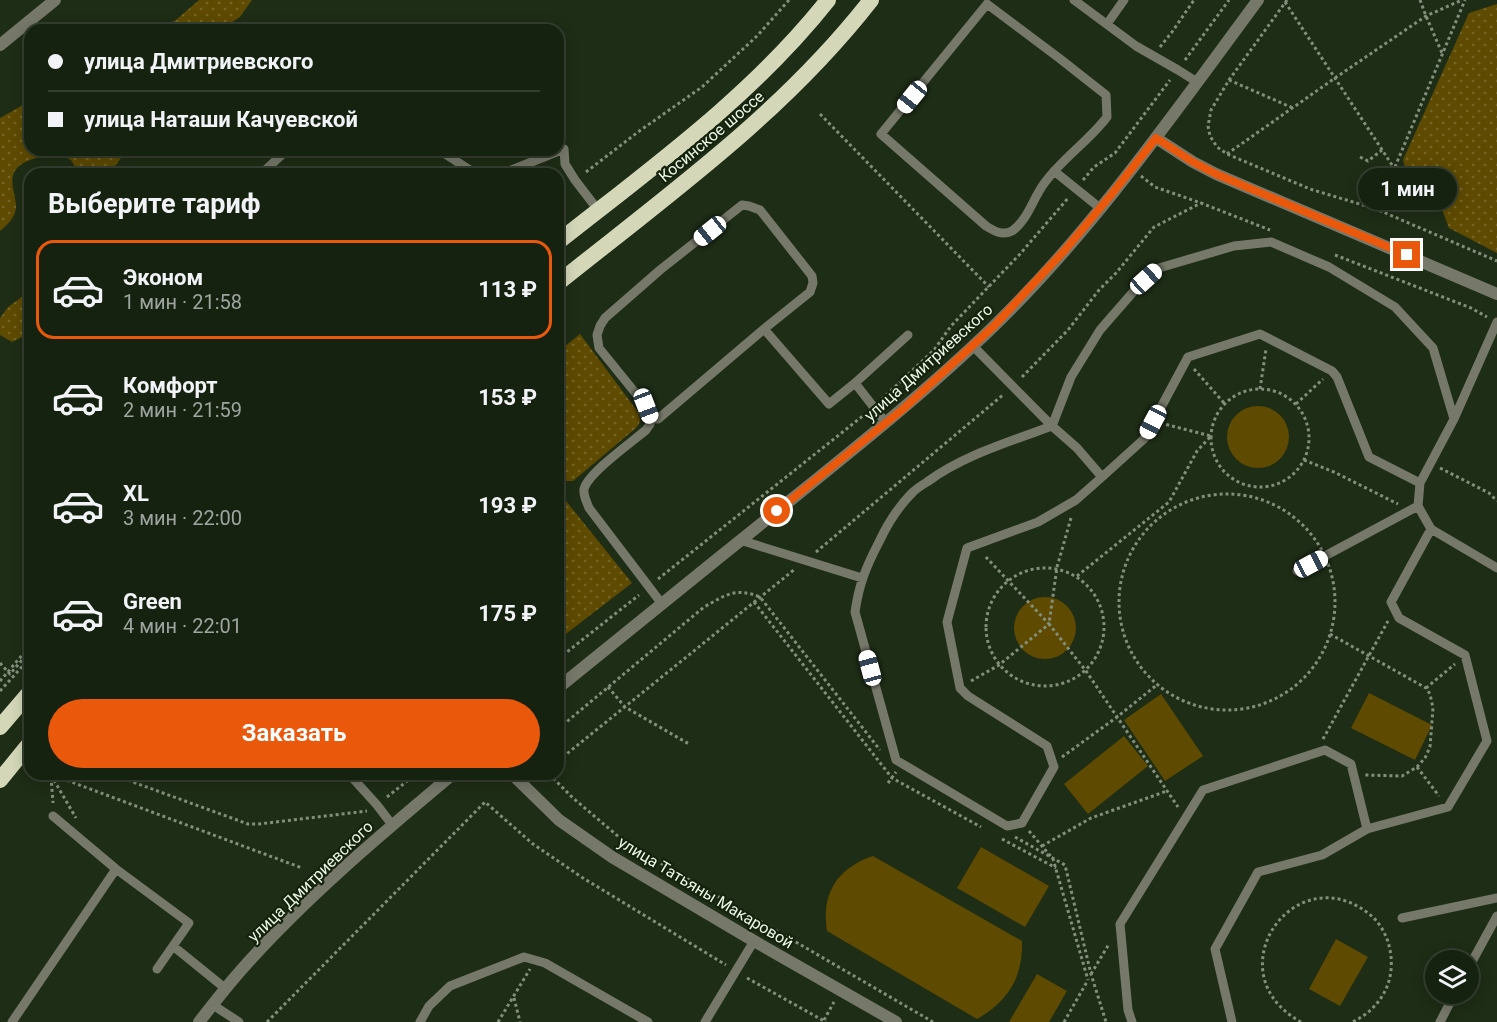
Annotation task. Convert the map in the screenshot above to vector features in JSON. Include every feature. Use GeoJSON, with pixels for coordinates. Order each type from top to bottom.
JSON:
{"type":"FeatureCollection","features":[{"type":"Feature","properties":{"kind":"highway","name":"Косинское шоссе"},"geometry":{"type":"LineString","coordinates":[[564,237],[751,84],[779,57],[828,0]]}},
{"type":"Feature","properties":{"kind":"highway","name":"Косинское шоссе"},"geometry":{"type":"LineString","coordinates":[[564,278],[700,170],[776,105],[832,49],[872,0]]}},
{"type":"Feature","properties":{"kind":"highway"},"geometry":{"type":"LineString","coordinates":[[0,727],[24,699]]}},
{"type":"Feature","properties":{"kind":"highway"},"geometry":{"type":"LineString","coordinates":[[0,780],[24,750]]}},
{"type":"Feature","properties":{"kind":"street"},"geometry":{"type":"LineString","coordinates":[[26,24],[55,0]]}},
{"type":"Feature","properties":{"kind":"street","name":"улица Дмитриевского"},"geometry":{"type":"LineString","coordinates":[[564,683],[886,423],[973,346],[1027,292],[1100,208],[1156,138],[1258,0]]}},
{"type":"Feature","properties":{"kind":"street"},"geometry":{"type":"LineString","coordinates":[[0,45],[24,25]]}},
{"type":"Feature","properties":{"kind":"street"},"geometry":{"type":"LineString","coordinates":[[1156,138],[1216,174],[1497,294]]}},
{"type":"Feature","properties":{"kind":"street","name":"улица Дмитриевского"},"geometry":{"type":"LineString","coordinates":[[199,1022],[273,936],[318,892],[446,780]]}},
{"type":"Feature","properties":{"kind":"street","name":"улица Татьяны Макаровой"},"geometry":{"type":"LineString","coordinates":[[519,780],[559,820],[612,856],[896,1022]]}},
{"type":"Feature","properties":{"kind":"lane"},"geometry":{"type":"LineString","coordinates":[[1074,0],[1136,46],[1197,82]]}},
{"type":"Feature","properties":{"kind":"lane"},"geometry":{"type":"LineString","coordinates":[[1107,24],[1124,0]]}},
{"type":"Feature","properties":{"kind":"lane"},"geometry":{"type":"LineString","coordinates":[[987,4],[1106,95],[1107,117],[1090,137],[1054,171],[1043,184],[1019,224],[1013,230],[999,233],[986,226],[881,134],[987,4]]}},
{"type":"Feature","properties":{"kind":"lane"},"geometry":{"type":"LineString","coordinates":[[564,149],[565,165],[598,210]]}},
{"type":"Feature","properties":{"kind":"lane"},"geometry":{"type":"LineString","coordinates":[[268,168],[280,156]]}},
{"type":"Feature","properties":{"kind":"lane"},"geometry":{"type":"LineString","coordinates":[[448,156],[465,168]]}},
{"type":"Feature","properties":{"kind":"lane"},"geometry":{"type":"LineString","coordinates":[[516,168],[546,156]]}},
{"type":"Feature","properties":{"kind":"lane"},"geometry":{"type":"LineString","coordinates":[[1054,171],[1100,208]]}},
{"type":"Feature","properties":{"kind":"lane"},"geometry":{"type":"LineString","coordinates":[[651,418],[658,419],[810,292],[813,283],[812,276],[760,210],[742,205],[660,270],[605,318],[597,335],[599,348],[646,406],[651,418],[646,430],[596,472],[587,483],[584,495],[589,508],[662,604]]}},
{"type":"Feature","properties":{"kind":"lane"},"geometry":{"type":"LineString","coordinates":[[1420,483],[1369,457],[1337,376],[1332,371],[1260,334],[1188,357],[1144,439],[1076,500],[1038,522],[967,548],[946,622],[960,688],[968,696],[1047,746],[1054,767],[1022,823],[1007,826],[896,760],[855,612],[858,590],[865,569],[886,528],[913,491],[942,470],[962,460],[1052,426],[1071,377],[1100,330],[1134,291],[1159,268],[1234,246],[1271,242],[1329,267],[1395,307],[1432,348],[1454,419]]}},
{"type":"Feature","properties":{"kind":"lane"},"geometry":{"type":"LineString","coordinates":[[1297,571],[1414,508],[1420,483],[1454,419],[1493,320]]}},
{"type":"Feature","properties":{"kind":"lane"},"geometry":{"type":"LineString","coordinates":[[764,329],[829,404],[908,335]]}},
{"type":"Feature","properties":{"kind":"lane"},"geometry":{"type":"LineString","coordinates":[[973,346],[1077,448],[1102,477]]}},
{"type":"Feature","properties":{"kind":"lane"},"geometry":{"type":"LineString","coordinates":[[855,383],[886,423]]}},
{"type":"Feature","properties":{"kind":"lane"},"geometry":{"type":"LineString","coordinates":[[1414,508],[1431,529],[1497,568]]}},
{"type":"Feature","properties":{"kind":"lane"},"geometry":{"type":"LineString","coordinates":[[1232,1022],[1215,949],[1258,872],[1322,855],[1367,829],[1448,807],[1488,741],[1465,656],[1399,618],[1391,602],[1431,529]]}},
{"type":"Feature","properties":{"kind":"lane"},"geometry":{"type":"LineString","coordinates":[[741,540],[862,578]]}},
{"type":"Feature","properties":{"kind":"lane"},"geometry":{"type":"LineString","coordinates":[[1132,1022],[1128,1011],[1120,924],[1203,790],[1325,750],[1351,764],[1367,829]]}},
{"type":"Feature","properties":{"kind":"lane"},"geometry":{"type":"LineString","coordinates":[[354,780],[393,826]]}},
{"type":"Feature","properties":{"kind":"lane"},"geometry":{"type":"LineString","coordinates":[[53,816],[116,869],[189,923],[157,969]]}},
{"type":"Feature","properties":{"kind":"lane"},"geometry":{"type":"LineString","coordinates":[[12,1022],[116,869]]}},
{"type":"Feature","properties":{"kind":"lane"},"geometry":{"type":"LineString","coordinates":[[1402,918],[1497,898]]}},
{"type":"Feature","properties":{"kind":"lane"},"geometry":{"type":"LineString","coordinates":[[1478,950],[1497,916]]}},
{"type":"Feature","properties":{"kind":"lane"},"geometry":{"type":"LineString","coordinates":[[705,1022],[754,941]]}},
{"type":"Feature","properties":{"kind":"lane"},"geometry":{"type":"LineString","coordinates":[[173,946],[226,989]]}},
{"type":"Feature","properties":{"kind":"lane"},"geometry":{"type":"LineString","coordinates":[[420,1022],[429,1006],[450,986],[524,957],[545,963],[648,1022]]}},
{"type":"Feature","properties":{"kind":"lane"},"geometry":{"type":"LineString","coordinates":[[1440,1022],[1449,1004]]}},
{"type":"Feature","properties":{"kind":"lane"},"geometry":{"type":"LineString","coordinates":[[213,1005],[239,1022]]}},
{"type":"Feature","properties":{"kind":"path"},"geometry":{"type":"LineString","coordinates":[[564,189],[638,132],[702,87],[757,36],[789,0]]}},
{"type":"Feature","properties":{"kind":"path"},"geometry":{"type":"LineString","coordinates":[[1153,56],[1194,0]]}},
{"type":"Feature","properties":{"kind":"path"},"geometry":{"type":"LineString","coordinates":[[564,654],[860,419],[934,350],[951,326],[1020,254],[1094,167],[1115,153],[1229,0]]}},
{"type":"Feature","properties":{"kind":"path"},"geometry":{"type":"LineString","coordinates":[[1420,0],[1442,53]]}},
{"type":"Feature","properties":{"kind":"path"},"geometry":{"type":"LineString","coordinates":[[1227,154],[1426,16],[1463,0]]}},
{"type":"Feature","properties":{"kind":"path"},"geometry":{"type":"LineString","coordinates":[[1376,209],[1463,0]]}},
{"type":"Feature","properties":{"kind":"path"},"geometry":{"type":"LineString","coordinates":[[1394,168],[1286,1],[1229,80],[1211,110],[1208,126],[1210,136],[1217,147],[1227,154],[1310,189],[1376,209],[1497,261]]}},
{"type":"Feature","properties":{"kind":"path"},"geometry":{"type":"LineString","coordinates":[[1229,80],[1294,108]]}},
{"type":"Feature","properties":{"kind":"path"},"geometry":{"type":"LineString","coordinates":[[819,114],[989,287]]}},
{"type":"Feature","properties":{"kind":"path"},"geometry":{"type":"LineString","coordinates":[[1360,157],[1368,160],[1382,150]]}},
{"type":"Feature","properties":{"kind":"path"},"geometry":{"type":"LineString","coordinates":[[1132,168],[1155,188],[1201,202],[1276,232]]}},
{"type":"Feature","properties":{"kind":"path"},"geometry":{"type":"LineString","coordinates":[[1376,176],[1388,181]]}},
{"type":"Feature","properties":{"kind":"path"},"geometry":{"type":"LineString","coordinates":[[564,755],[806,561],[996,402],[1068,330],[1154,227],[1201,202]]}},
{"type":"Feature","properties":{"kind":"path"},"geometry":{"type":"LineString","coordinates":[[1330,253],[1471,308],[1493,320]]}},
{"type":"Feature","properties":{"kind":"path"},"geometry":{"type":"LineString","coordinates":[[1260,389],[1267,338]]}},
{"type":"Feature","properties":{"kind":"path"},"geometry":{"type":"LineString","coordinates":[[1186,360],[1225,404]]}},
{"type":"Feature","properties":{"kind":"path"},"geometry":{"type":"LineString","coordinates":[[1296,404],[1332,371]]}},
{"type":"Feature","properties":{"kind":"path"},"geometry":{"type":"LineString","coordinates":[[1260,389],[1274,391],[1296,404],[1304,417],[1308,431],[1308,446],[1304,460],[1294,473],[1280,482],[1265,486],[1248,485],[1233,479],[1221,468],[1213,453],[1211,436],[1217,413],[1225,404],[1235,395],[1247,390],[1260,389]]}},
{"type":"Feature","properties":{"kind":"path"},"geometry":{"type":"LineString","coordinates":[[1153,422],[1211,436]]}},
{"type":"Feature","properties":{"kind":"path"},"geometry":{"type":"LineString","coordinates":[[1077,576],[1169,502],[1197,451],[1211,436]]}},
{"type":"Feature","properties":{"kind":"path"},"geometry":{"type":"LineString","coordinates":[[1304,460],[1414,508]]}},
{"type":"Feature","properties":{"kind":"path"},"geometry":{"type":"LineString","coordinates":[[1431,463],[1489,493],[1497,501]]}},
{"type":"Feature","properties":{"kind":"path"},"geometry":{"type":"LineString","coordinates":[[1248,485],[1249,494]]}},
{"type":"Feature","properties":{"kind":"path"},"geometry":{"type":"LineString","coordinates":[[1204,494],[1249,494],[1286,509],[1315,536],[1325,556],[1333,572],[1337,612],[1326,650],[1302,682],[1264,705],[1220,711],[1177,699],[1142,671],[1122,632],[1118,587],[1133,545],[1164,512],[1204,494]]}},
{"type":"Feature","properties":{"kind":"path"},"geometry":{"type":"LineString","coordinates":[[960,688],[999,665],[1049,624],[1057,567],[1076,500]]}},
{"type":"Feature","properties":{"kind":"path"},"geometry":{"type":"LineString","coordinates":[[974,546],[1049,624],[1086,671],[1186,818]]}},
{"type":"Feature","properties":{"kind":"path"},"geometry":{"type":"LineString","coordinates":[[1057,567],[1077,576],[1094,591],[1103,610],[1105,632],[1099,653],[1086,671],[1065,683],[1041,687],[1017,680],[999,665],[987,643],[986,619],[994,596],[1010,578],[1033,568],[1057,567]]}},
{"type":"Feature","properties":{"kind":"path"},"geometry":{"type":"LineString","coordinates":[[564,724],[704,607],[731,593],[741,591],[760,597],[882,753]]}},
{"type":"Feature","properties":{"kind":"path"},"geometry":{"type":"LineString","coordinates":[[1315,753],[1394,609]]}},
{"type":"Feature","properties":{"kind":"path"},"geometry":{"type":"LineString","coordinates":[[1330,634],[1426,688],[1433,708],[1430,747],[1425,758],[1417,767],[1402,776],[1354,774]]}},
{"type":"Feature","properties":{"kind":"path"},"geometry":{"type":"LineString","coordinates":[[0,681],[24,653]]}},
{"type":"Feature","properties":{"kind":"path"},"geometry":{"type":"LineString","coordinates":[[1426,688],[1465,656]]}},
{"type":"Feature","properties":{"kind":"path"},"geometry":{"type":"LineString","coordinates":[[8,672],[10,674],[24,658]]}},
{"type":"Feature","properties":{"kind":"path"},"geometry":{"type":"LineString","coordinates":[[0,663],[8,672]]}},
{"type":"Feature","properties":{"kind":"path"},"geometry":{"type":"LineString","coordinates":[[0,691],[24,665]]}},
{"type":"Feature","properties":{"kind":"path"},"geometry":{"type":"LineString","coordinates":[[1053,764],[1118,717],[1158,684]]}},
{"type":"Feature","properties":{"kind":"path"},"geometry":{"type":"LineString","coordinates":[[608,687],[625,707],[689,744]]}},
{"type":"Feature","properties":{"kind":"path"},"geometry":{"type":"LineString","coordinates":[[1417,767],[1448,807]]}},
{"type":"Feature","properties":{"kind":"path"},"geometry":{"type":"LineString","coordinates":[[888,783],[897,771]]}},
{"type":"Feature","properties":{"kind":"path"},"geometry":{"type":"LineString","coordinates":[[51,780],[53,816]]}},
{"type":"Feature","properties":{"kind":"path"},"geometry":{"type":"LineString","coordinates":[[64,780],[302,868]]}},
{"type":"Feature","properties":{"kind":"path"},"geometry":{"type":"LineString","coordinates":[[127,780],[248,824],[368,811],[408,780]]}},
{"type":"Feature","properties":{"kind":"path"},"geometry":{"type":"LineString","coordinates":[[555,780],[626,843],[933,1022]]}},
{"type":"Feature","properties":{"kind":"path"},"geometry":{"type":"LineString","coordinates":[[1042,846],[1091,818],[1167,791]]}},
{"type":"Feature","properties":{"kind":"path"},"geometry":{"type":"LineString","coordinates":[[267,1022],[485,802],[533,844],[644,915]]}},
{"type":"Feature","properties":{"kind":"path"},"geometry":{"type":"LineString","coordinates":[[1022,823],[1053,859],[1088,980]]}},
{"type":"Feature","properties":{"kind":"path"},"geometry":{"type":"LineString","coordinates":[[1011,836],[1065,865],[1091,974],[1106,1022]]}},
{"type":"Feature","properties":{"kind":"path"},"geometry":{"type":"LineString","coordinates":[[1301,1022],[1288,1015],[1274,1001],[1265,984],[1262,964],[1264,945],[1273,928],[1285,913],[1302,903],[1321,898],[1340,899],[1358,906],[1374,917],[1385,933],[1391,952],[1391,971],[1386,990],[1376,1006],[1362,1020],[1352,1022]]}},
{"type":"Feature","properties":{"kind":"path"},"geometry":{"type":"LineString","coordinates":[[1064,1022],[1120,924]]}},
{"type":"Feature","properties":{"kind":"path"},"geometry":{"type":"LineString","coordinates":[[498,1022],[535,960]]}},
{"type":"Feature","properties":{"kind":"path"},"geometry":{"type":"LineString","coordinates":[[513,996],[520,1022]]}},
{"type":"Feature","properties":{"kind":"shaded area"},"geometry":{"type":"Polygon","coordinates":[[[199,0],[252,0],[240,17],[229,24],[169,24],[199,0]]]}},
{"type":"Feature","properties":{"kind":"shaded area"},"geometry":{"type":"Polygon","coordinates":[[[1497,4],[1497,253],[1449,228],[1438,199],[1411,189],[1403,160],[1469,13],[1497,4]]]}},
{"type":"Feature","properties":{"kind":"shaded area"},"geometry":{"type":"Polygon","coordinates":[[[24,104],[24,156],[45,156],[26,161],[18,167],[12,182],[16,203],[15,212],[0,231],[0,118],[24,104]]]}},
{"type":"Feature","properties":{"kind":"shaded area"},"geometry":{"type":"Polygon","coordinates":[[[64,156],[122,156],[112,168],[76,168],[71,160],[64,156]]]}},
{"type":"Feature","properties":{"kind":"shaded area"},"geometry":{"type":"Polygon","coordinates":[[[24,295],[24,336],[12,342],[0,335],[0,318],[8,307],[24,295]]]}},
{"type":"Feature","properties":{"kind":"shaded area"},"geometry":{"type":"Polygon","coordinates":[[[580,334],[640,417],[636,428],[573,481],[564,481],[564,347],[580,334]]]}},
{"type":"Feature","properties":{"kind":"shaded area"},"geometry":{"type":"Polygon","coordinates":[[[1258,406],[1280,415],[1289,437],[1280,459],[1258,468],[1236,459],[1227,437],[1236,415],[1258,406]]]}},
{"type":"Feature","properties":{"kind":"shaded area"},"geometry":{"type":"Polygon","coordinates":[[[564,498],[632,583],[564,635],[564,498]]]}},
{"type":"Feature","properties":{"kind":"shaded area"},"geometry":{"type":"Polygon","coordinates":[[[1045,597],[1067,606],[1076,628],[1067,650],[1045,659],[1023,650],[1014,628],[1023,606],[1045,597]]]}},
{"type":"Feature","properties":{"kind":"shaded area"},"geometry":{"type":"Polygon","coordinates":[[[1369,693],[1432,725],[1415,760],[1351,728],[1369,693]]]}},
{"type":"Feature","properties":{"kind":"shaded area"},"geometry":{"type":"Polygon","coordinates":[[[1161,694],[1203,756],[1165,781],[1124,720],[1161,694]]]}},
{"type":"Feature","properties":{"kind":"shaded area"},"geometry":{"type":"Polygon","coordinates":[[[1124,736],[1148,766],[1088,814],[1064,784],[1124,736]]]}},
{"type":"Feature","properties":{"kind":"shaded area"},"geometry":{"type":"Polygon","coordinates":[[[981,847],[1049,886],[1025,927],[957,888],[981,847]]]}},
{"type":"Feature","properties":{"kind":"shaded area"},"geometry":{"type":"Polygon","coordinates":[[[873,856],[1022,941],[1020,966],[1012,987],[988,1012],[977,1019],[827,931],[827,905],[834,884],[850,868],[873,856]]]}},
{"type":"Feature","properties":{"kind":"shaded area"},"geometry":{"type":"Polygon","coordinates":[[[1336,939],[1368,957],[1340,1006],[1309,989],[1336,939]]]}},
{"type":"Feature","properties":{"kind":"shaded area"},"geometry":{"type":"Polygon","coordinates":[[[1037,974],[1067,991],[1049,1022],[1009,1022],[1037,974]]]}},
{"type":"Feature","properties":{"kind":"route"},"geometry":{"type":"LineString","coordinates":[[777,511],[903,409],[994,326],[1065,250],[1156,138],[1216,174],[1407,255]]}}]}
